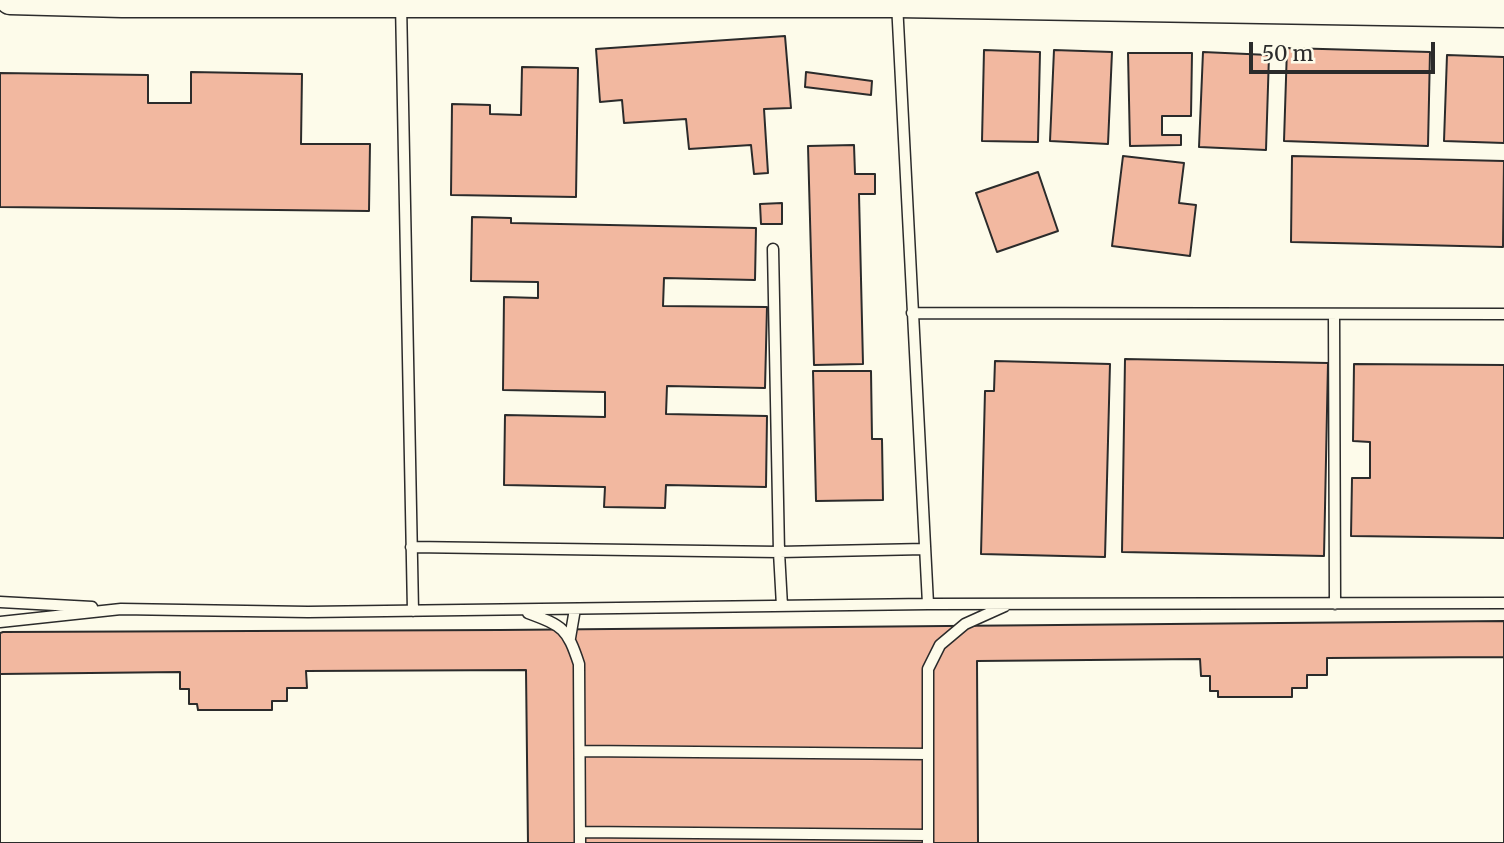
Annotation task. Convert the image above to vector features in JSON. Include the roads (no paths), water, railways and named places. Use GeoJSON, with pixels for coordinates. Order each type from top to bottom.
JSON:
{"type":"FeatureCollection","features":[{"type":"Feature","properties":{"kind":"street"},"geometry":{"type":"LineString","coordinates":[[10,0],[823,2],[1504,13]]}},
{"type":"Feature","properties":{"kind":"lane"},"geometry":{"type":"LineString","coordinates":[[401,3],[413,611]]}},
{"type":"Feature","properties":{"kind":"lane"},"geometry":{"type":"LineString","coordinates":[[897,4],[928,604]]}},
{"type":"Feature","properties":{"kind":"lane"},"geometry":{"type":"LineString","coordinates":[[773,249],[782,606]]}},
{"type":"Feature","properties":{"kind":"lane"},"geometry":{"type":"LineString","coordinates":[[912,313],[1504,314]]}},
{"type":"Feature","properties":{"kind":"lane"},"geometry":{"type":"LineString","coordinates":[[1334,315],[1335,604]]}},
{"type":"Feature","properties":{"kind":"lane"},"geometry":{"type":"LineString","coordinates":[[411,547],[779,552],[925,550]]}},
{"type":"Feature","properties":{"kind":"lane"},"geometry":{"type":"LineString","coordinates":[[0,602],[121,609],[308,612],[928,604],[1504,603]]}},
{"type":"Feature","properties":{"kind":"lane"},"geometry":{"type":"LineString","coordinates":[[959,604],[965,624]]}},
{"type":"Feature","properties":{"kind":"lane"},"geometry":{"type":"LineString","coordinates":[[518,610],[554,622],[570,638],[579,664],[580,838],[928,839],[928,669],[940,645],[965,624],[1011,604]]}},
{"type":"Feature","properties":{"kind":"lane"},"geometry":{"type":"LineString","coordinates":[[0,622],[121,609]]}},
{"type":"Feature","properties":{"kind":"lane"},"geometry":{"type":"LineString","coordinates":[[570,638],[575,609]]}},
{"type":"Feature","properties":{"kind":"lane"},"geometry":{"type":"LineString","coordinates":[[580,751],[928,754]]}}]}
